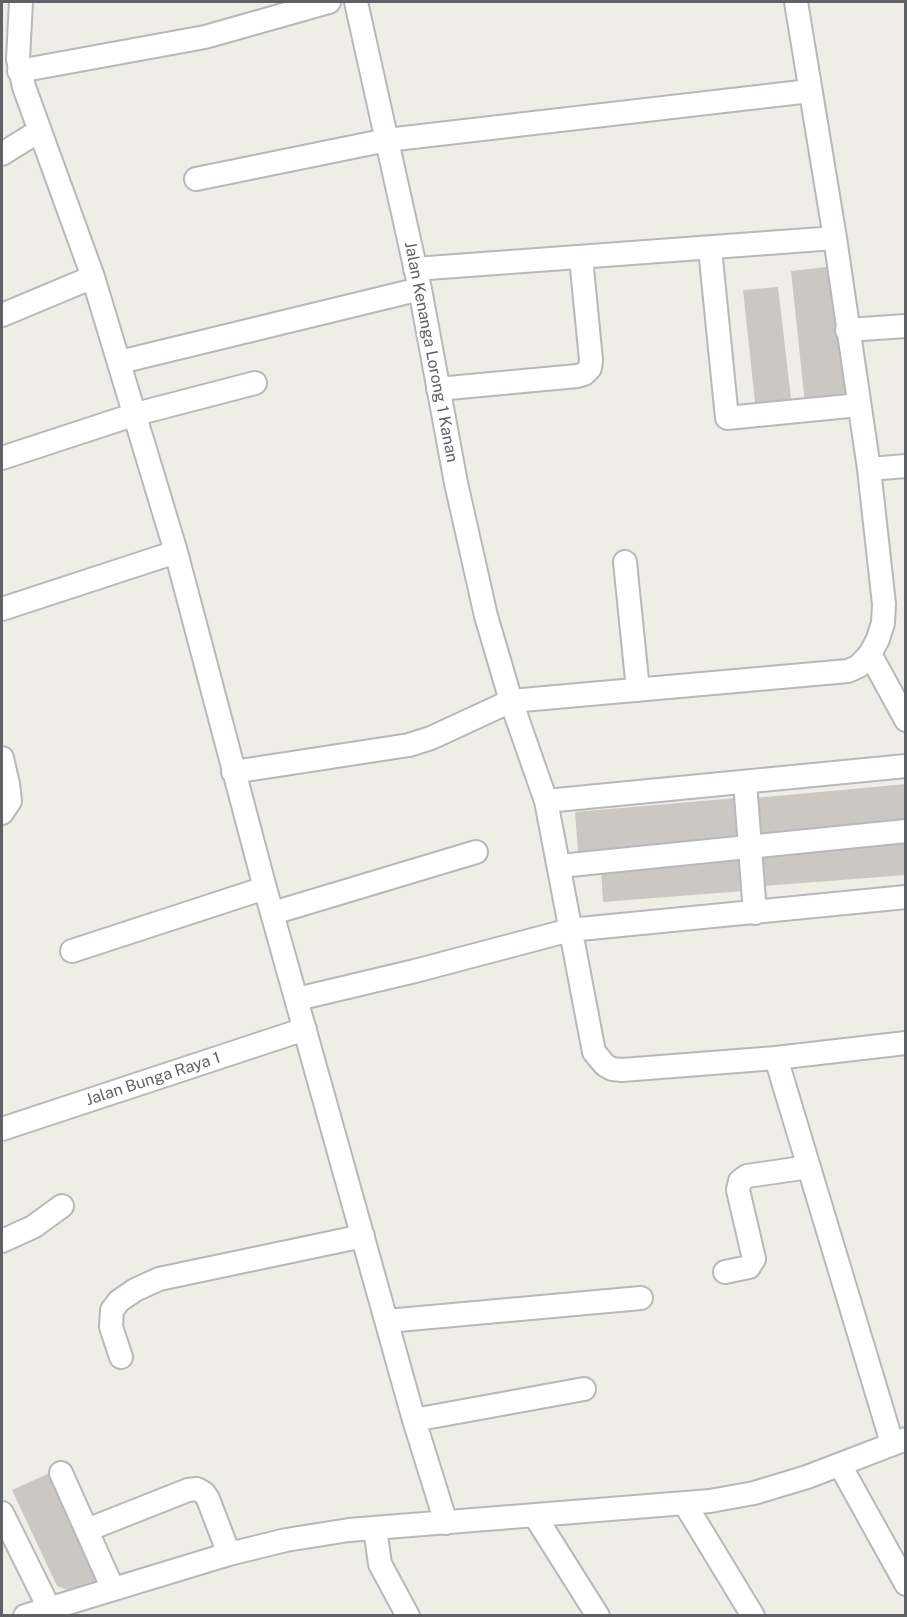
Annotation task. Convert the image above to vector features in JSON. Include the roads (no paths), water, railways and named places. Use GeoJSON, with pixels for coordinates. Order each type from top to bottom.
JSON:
{"type":"FeatureCollection","features":[{"type":"Feature","properties":{"kind":"street"},"geometry":{"type":"LineString","coordinates":[[21,2],[18,43],[20,71],[39,131],[93,277],[136,414],[176,552],[265,888],[414,1420],[446,1522]]}},
{"type":"Feature","properties":{"kind":"street"},"geometry":{"type":"LineString","coordinates":[[20,71],[205,38],[329,2]]}},
{"type":"Feature","properties":{"kind":"street","name":"Jalan Kenanga Lorong 1 Kanan"},"geometry":{"type":"LineString","coordinates":[[356,2],[418,279],[456,483],[486,616],[511,701],[546,801],[594,1052],[605,1065],[612,1069],[622,1070],[776,1058],[906,1043]]}},
{"type":"Feature","properties":{"kind":"street"},"geometry":{"type":"LineString","coordinates":[[233,771],[409,745],[430,738],[511,701],[848,670],[859,666],[870,654],[883,623],[884,604],[869,469],[835,238],[796,2]]}},
{"type":"Feature","properties":{"kind":"street"},"geometry":{"type":"LineString","coordinates":[[196,179],[387,140],[810,91]]}},
{"type":"Feature","properties":{"kind":"street"},"geometry":{"type":"LineString","coordinates":[[2,154],[39,131]]}},
{"type":"Feature","properties":{"kind":"street"},"geometry":{"type":"LineString","coordinates":[[120,362],[418,279],[581,258],[835,238]]}},
{"type":"Feature","properties":{"kind":"street"},"geometry":{"type":"LineString","coordinates":[[710,249],[727,418],[859,405]]}},
{"type":"Feature","properties":{"kind":"street"},"geometry":{"type":"LineString","coordinates":[[438,389],[584,374],[590,368],[591,360],[581,258]]}},
{"type":"Feature","properties":{"kind":"street"},"geometry":{"type":"LineString","coordinates":[[2,315],[93,277]]}},
{"type":"Feature","properties":{"kind":"street"},"geometry":{"type":"LineString","coordinates":[[847,330],[906,326]]}},
{"type":"Feature","properties":{"kind":"street"},"geometry":{"type":"LineString","coordinates":[[2,458],[136,414],[255,383]]}},
{"type":"Feature","properties":{"kind":"street"},"geometry":{"type":"LineString","coordinates":[[869,469],[906,466]]}},
{"type":"Feature","properties":{"kind":"street"},"geometry":{"type":"LineString","coordinates":[[2,609],[176,552]]}},
{"type":"Feature","properties":{"kind":"street"},"geometry":{"type":"LineString","coordinates":[[625,562],[638,690]]}},
{"type":"Feature","properties":{"kind":"street"},"geometry":{"type":"LineString","coordinates":[[870,654],[906,720]]}},
{"type":"Feature","properties":{"kind":"street"},"geometry":{"type":"LineString","coordinates":[[2,758],[10,801],[2,813]]}},
{"type":"Feature","properties":{"kind":"street"},"geometry":{"type":"LineString","coordinates":[[546,801],[906,766]]}},
{"type":"Feature","properties":{"kind":"street"},"geometry":{"type":"LineString","coordinates":[[745,782],[755,913]]}},
{"type":"Feature","properties":{"kind":"street"},"geometry":{"type":"LineString","coordinates":[[560,866],[906,831]]}},
{"type":"Feature","properties":{"kind":"street"},"geometry":{"type":"LineString","coordinates":[[273,914],[476,852]]}},
{"type":"Feature","properties":{"kind":"street"},"geometry":{"type":"LineString","coordinates":[[72,951],[265,888]]}},
{"type":"Feature","properties":{"kind":"street"},"geometry":{"type":"LineString","coordinates":[[297,999],[570,930],[906,897]]}},
{"type":"Feature","properties":{"kind":"street","name":"Jalan Bunga Raya 1"},"geometry":{"type":"LineString","coordinates":[[2,1129],[305,1029]]}},
{"type":"Feature","properties":{"kind":"street"},"geometry":{"type":"LineString","coordinates":[[25,1616],[229,1554],[297,1538],[375,1528],[685,1504],[754,1493],[840,1465],[899,1441],[809,1167],[776,1058]]}},
{"type":"Feature","properties":{"kind":"street"},"geometry":{"type":"LineString","coordinates":[[725,1272],[749,1268],[754,1259],[738,1190],[742,1177],[809,1167]]}},
{"type":"Feature","properties":{"kind":"street"},"geometry":{"type":"LineString","coordinates":[[2,1241],[33,1227],[62,1206]]}},
{"type":"Feature","properties":{"kind":"street"},"geometry":{"type":"LineString","coordinates":[[121,1357],[111,1327],[112,1310],[119,1301],[135,1290],[159,1279],[363,1236]]}},
{"type":"Feature","properties":{"kind":"street"},"geometry":{"type":"LineString","coordinates":[[387,1321],[641,1298]]}},
{"type":"Feature","properties":{"kind":"street"},"geometry":{"type":"LineString","coordinates":[[414,1420],[584,1389]]}},
{"type":"Feature","properties":{"kind":"street"},"geometry":{"type":"LineString","coordinates":[[840,1465],[906,1584]]}},
{"type":"Feature","properties":{"kind":"street"},"geometry":{"type":"LineString","coordinates":[[62,1473],[113,1589]]}},
{"type":"Feature","properties":{"kind":"street"},"geometry":{"type":"LineString","coordinates":[[87,1530],[188,1490],[197,1489],[208,1499],[229,1554]]}},
{"type":"Feature","properties":{"kind":"street"},"geometry":{"type":"LineString","coordinates":[[685,1504],[753,1616]]}},
{"type":"Feature","properties":{"kind":"street"},"geometry":{"type":"LineString","coordinates":[[2,1513],[49,1608]]}},
{"type":"Feature","properties":{"kind":"street"},"geometry":{"type":"LineString","coordinates":[[535,1516],[598,1616]]}},
{"type":"Feature","properties":{"kind":"street"},"geometry":{"type":"LineString","coordinates":[[375,1528],[380,1564],[408,1616]]}}]}
